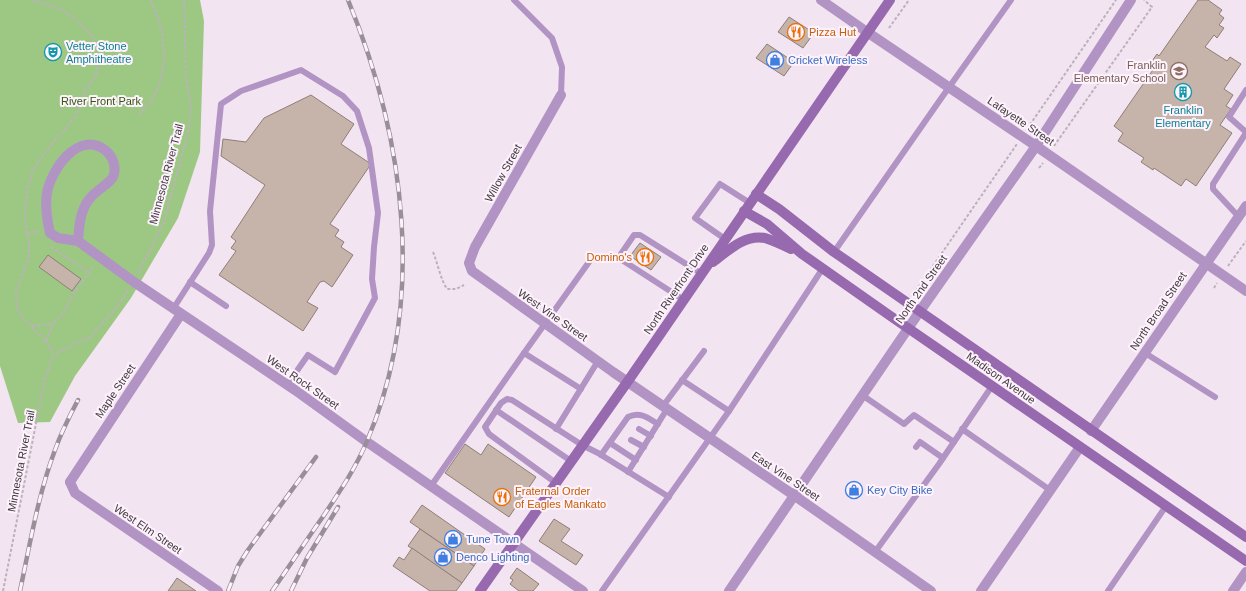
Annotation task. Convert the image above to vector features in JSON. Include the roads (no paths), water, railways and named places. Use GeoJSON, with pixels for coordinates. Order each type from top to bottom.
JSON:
{"type":"FeatureCollection","features":[{"type":"Feature","properties":{"kind":"main road","name":"North Riverfront Drive"},"geometry":{"type":"LineString","coordinates":[[480,591],[628,381],[890,0]]}},
{"type":"Feature","properties":{"kind":"main road","name":"Madison Avenue"},"geometry":{"type":"LineString","coordinates":[[756,194],[834,252],[1246,537]]}},
{"type":"Feature","properties":{"kind":"main road","name":"Madison Avenue"},"geometry":{"type":"LineString","coordinates":[[747,207],[802,254],[1246,561]]}},
{"type":"Feature","properties":{"kind":"main road"},"geometry":{"type":"LineString","coordinates":[[704,271],[737,244],[751,238],[766,238],[802,254]]}},
{"type":"Feature","properties":{"kind":"street","name":"Lafayette Street"},"geometry":{"type":"LineString","coordinates":[[821,0],[1049,154],[1246,291]]}},
{"type":"Feature","properties":{"kind":"street","name":"North 2nd Street"},"geometry":{"type":"LineString","coordinates":[[729,591],[908,328],[1036,146],[1131,0]]}},
{"type":"Feature","properties":{"kind":"street","name":"Willow Street"},"geometry":{"type":"LineString","coordinates":[[469,263],[475,247],[561,95]]}},
{"type":"Feature","properties":{"kind":"street","name":"West Rock Street"},"geometry":{"type":"LineString","coordinates":[[78,241],[79,224],[83,209],[90,197],[113,179],[115,167],[112,159],[105,150],[95,146],[81,145],[70,152],[52,177],[47,193],[47,221],[50,233],[58,238],[78,241],[177,312],[287,385],[367,442],[584,591]]}},
{"type":"Feature","properties":{"kind":"street","name":"North Broad Street"},"geometry":{"type":"LineString","coordinates":[[1091,430],[1246,206]]}},
{"type":"Feature","properties":{"kind":"street","name":"West Vine Street"},"geometry":{"type":"LineString","coordinates":[[469,263],[472,271],[478,276],[628,381]]}},
{"type":"Feature","properties":{"kind":"street","name":"Maple Street"},"geometry":{"type":"LineString","coordinates":[[70,482],[177,312]]}},
{"type":"Feature","properties":{"kind":"street","name":"East Vine Street"},"geometry":{"type":"LineString","coordinates":[[628,381],[930,591]]}},
{"type":"Feature","properties":{"kind":"street"},"geometry":{"type":"LineString","coordinates":[[981,591],[1080,447]]}},
{"type":"Feature","properties":{"kind":"street","name":"West Elm Street"},"geometry":{"type":"LineString","coordinates":[[70,482],[75,493],[218,591]]}},
{"type":"Feature","properties":{"kind":"street"},"geometry":{"type":"LineString","coordinates":[[1233,591],[1246,572]]}},
{"type":"Feature","properties":{"kind":"lane"},"geometry":{"type":"LineString","coordinates":[[514,0],[552,38],[562,67],[561,95]]}},
{"type":"Feature","properties":{"kind":"lane"},"geometry":{"type":"LineString","coordinates":[[834,252],[1011,0]]}},
{"type":"Feature","properties":{"kind":"lane"},"geometry":{"type":"LineString","coordinates":[[177,312],[190,282],[209,253],[212,245],[210,210],[221,104],[241,91],[301,70],[343,96],[357,111],[369,148],[378,213],[372,279],[375,298],[335,372],[308,355],[287,385]]}},
{"type":"Feature","properties":{"kind":"lane"},"geometry":{"type":"LineString","coordinates":[[1239,217],[1213,189],[1213,184],[1246,132],[1229,117],[1246,90]]}},
{"type":"Feature","properties":{"kind":"lane"},"geometry":{"type":"LineString","coordinates":[[725,239],[695,218],[720,184],[747,207]]}},
{"type":"Feature","properties":{"kind":"lane"},"geometry":{"type":"LineString","coordinates":[[684,300],[622,260],[621,254],[634,235],[640,235],[704,271]]}},
{"type":"Feature","properties":{"kind":"lane"},"geometry":{"type":"LineString","coordinates":[[431,486],[544,323],[589,262]]}},
{"type":"Feature","properties":{"kind":"lane"},"geometry":{"type":"LineString","coordinates":[[602,591],[729,411],[823,268]]}},
{"type":"Feature","properties":{"kind":"lane"},"geometry":{"type":"LineString","coordinates":[[190,282],[226,306]]}},
{"type":"Feature","properties":{"kind":"lane"},"geometry":{"type":"LineString","coordinates":[[628,472],[658,424],[665,407],[682,380],[704,351]]}},
{"type":"Feature","properties":{"kind":"lane"},"geometry":{"type":"LineString","coordinates":[[524,353],[581,388]]}},
{"type":"Feature","properties":{"kind":"lane"},"geometry":{"type":"LineString","coordinates":[[1145,353],[1215,398]]}},
{"type":"Feature","properties":{"kind":"lane"},"geometry":{"type":"LineString","coordinates":[[556,428],[598,361]]}},
{"type":"Feature","properties":{"kind":"lane"},"geometry":{"type":"LineString","coordinates":[[682,380],[729,411]]}},
{"type":"Feature","properties":{"kind":"lane"},"geometry":{"type":"LineString","coordinates":[[875,552],[943,458],[992,386]]}},
{"type":"Feature","properties":{"kind":"lane"},"geometry":{"type":"LineString","coordinates":[[862,395],[904,424],[914,415],[954,442]]}},
{"type":"Feature","properties":{"kind":"lane"},"geometry":{"type":"LineString","coordinates":[[556,483],[489,434],[485,427],[501,403],[507,399],[512,400],[582,445],[669,497]]}},
{"type":"Feature","properties":{"kind":"lane"},"geometry":{"type":"LineString","coordinates":[[496,410],[571,461]]}},
{"type":"Feature","properties":{"kind":"lane"},"geometry":{"type":"LineString","coordinates":[[601,455],[627,423],[628,416],[634,414],[644,415],[658,424]]}},
{"type":"Feature","properties":{"kind":"lane"},"geometry":{"type":"LineString","coordinates":[[639,429],[650,436]]}},
{"type":"Feature","properties":{"kind":"lane"},"geometry":{"type":"LineString","coordinates":[[962,429],[1050,490]]}},
{"type":"Feature","properties":{"kind":"lane"},"geometry":{"type":"LineString","coordinates":[[631,440],[644,447]]}},
{"type":"Feature","properties":{"kind":"lane"},"geometry":{"type":"LineString","coordinates":[[916,447],[920,442],[943,458]]}},
{"type":"Feature","properties":{"kind":"lane"},"geometry":{"type":"LineString","coordinates":[[610,443],[636,460]]}},
{"type":"Feature","properties":{"kind":"lane"},"geometry":{"type":"LineString","coordinates":[[1108,591],[1166,506]]}},
{"type":"Feature","properties":{"kind":"railway"},"geometry":{"type":"LineString","coordinates":[[272,591],[322,518],[363,451],[386,388],[397,332],[402,276],[401,220],[395,163],[383,107],[368,53],[348,0]]}},
{"type":"Feature","properties":{"kind":"railway"},"geometry":{"type":"LineString","coordinates":[[20,591],[35,520],[49,467],[57,444],[78,400]]}},
{"type":"Feature","properties":{"kind":"railway"},"geometry":{"type":"LineString","coordinates":[[228,591],[238,566],[248,550],[316,457]]}},
{"type":"Feature","properties":{"kind":"railway"},"geometry":{"type":"LineString","coordinates":[[291,591],[307,558],[338,507]]}},
{"type":"Feature","properties":{"kind":"place","name":"Pizza Hut"},"geometry":{"type":"Point","coordinates":[796,32]}},
{"type":"Feature","properties":{"kind":"place","name":"Vetter Stone Amphitheatre"},"geometry":{"type":"Point","coordinates":[53,52]}},
{"type":"Feature","properties":{"kind":"place","name":"Cricket Wireless"},"geometry":{"type":"Point","coordinates":[775,60]}},
{"type":"Feature","properties":{"kind":"place","name":"Franklin Elementary School"},"geometry":{"type":"Point","coordinates":[1179,71]}},
{"type":"Feature","properties":{"kind":"place","name":"Franklin Elementary"},"geometry":{"type":"Point","coordinates":[1183,92]}},
{"type":"Feature","properties":{"kind":"place","name":"Domino's"},"geometry":{"type":"Point","coordinates":[645,257]}},
{"type":"Feature","properties":{"kind":"place","name":"Key City Bike"},"geometry":{"type":"Point","coordinates":[854,490]}},
{"type":"Feature","properties":{"kind":"place","name":"Fraternal Order of Eagles Mankato"},"geometry":{"type":"Point","coordinates":[502,497]}},
{"type":"Feature","properties":{"kind":"place","name":"Tune Town"},"geometry":{"type":"Point","coordinates":[453,539]}},
{"type":"Feature","properties":{"kind":"place","name":"Denco Lighting"},"geometry":{"type":"Point","coordinates":[443,557]}},
{"type":"Feature","properties":{"kind":"park label","name":"River Front Park"},"geometry":{"type":"Point","coordinates":[101,101]}}]}
